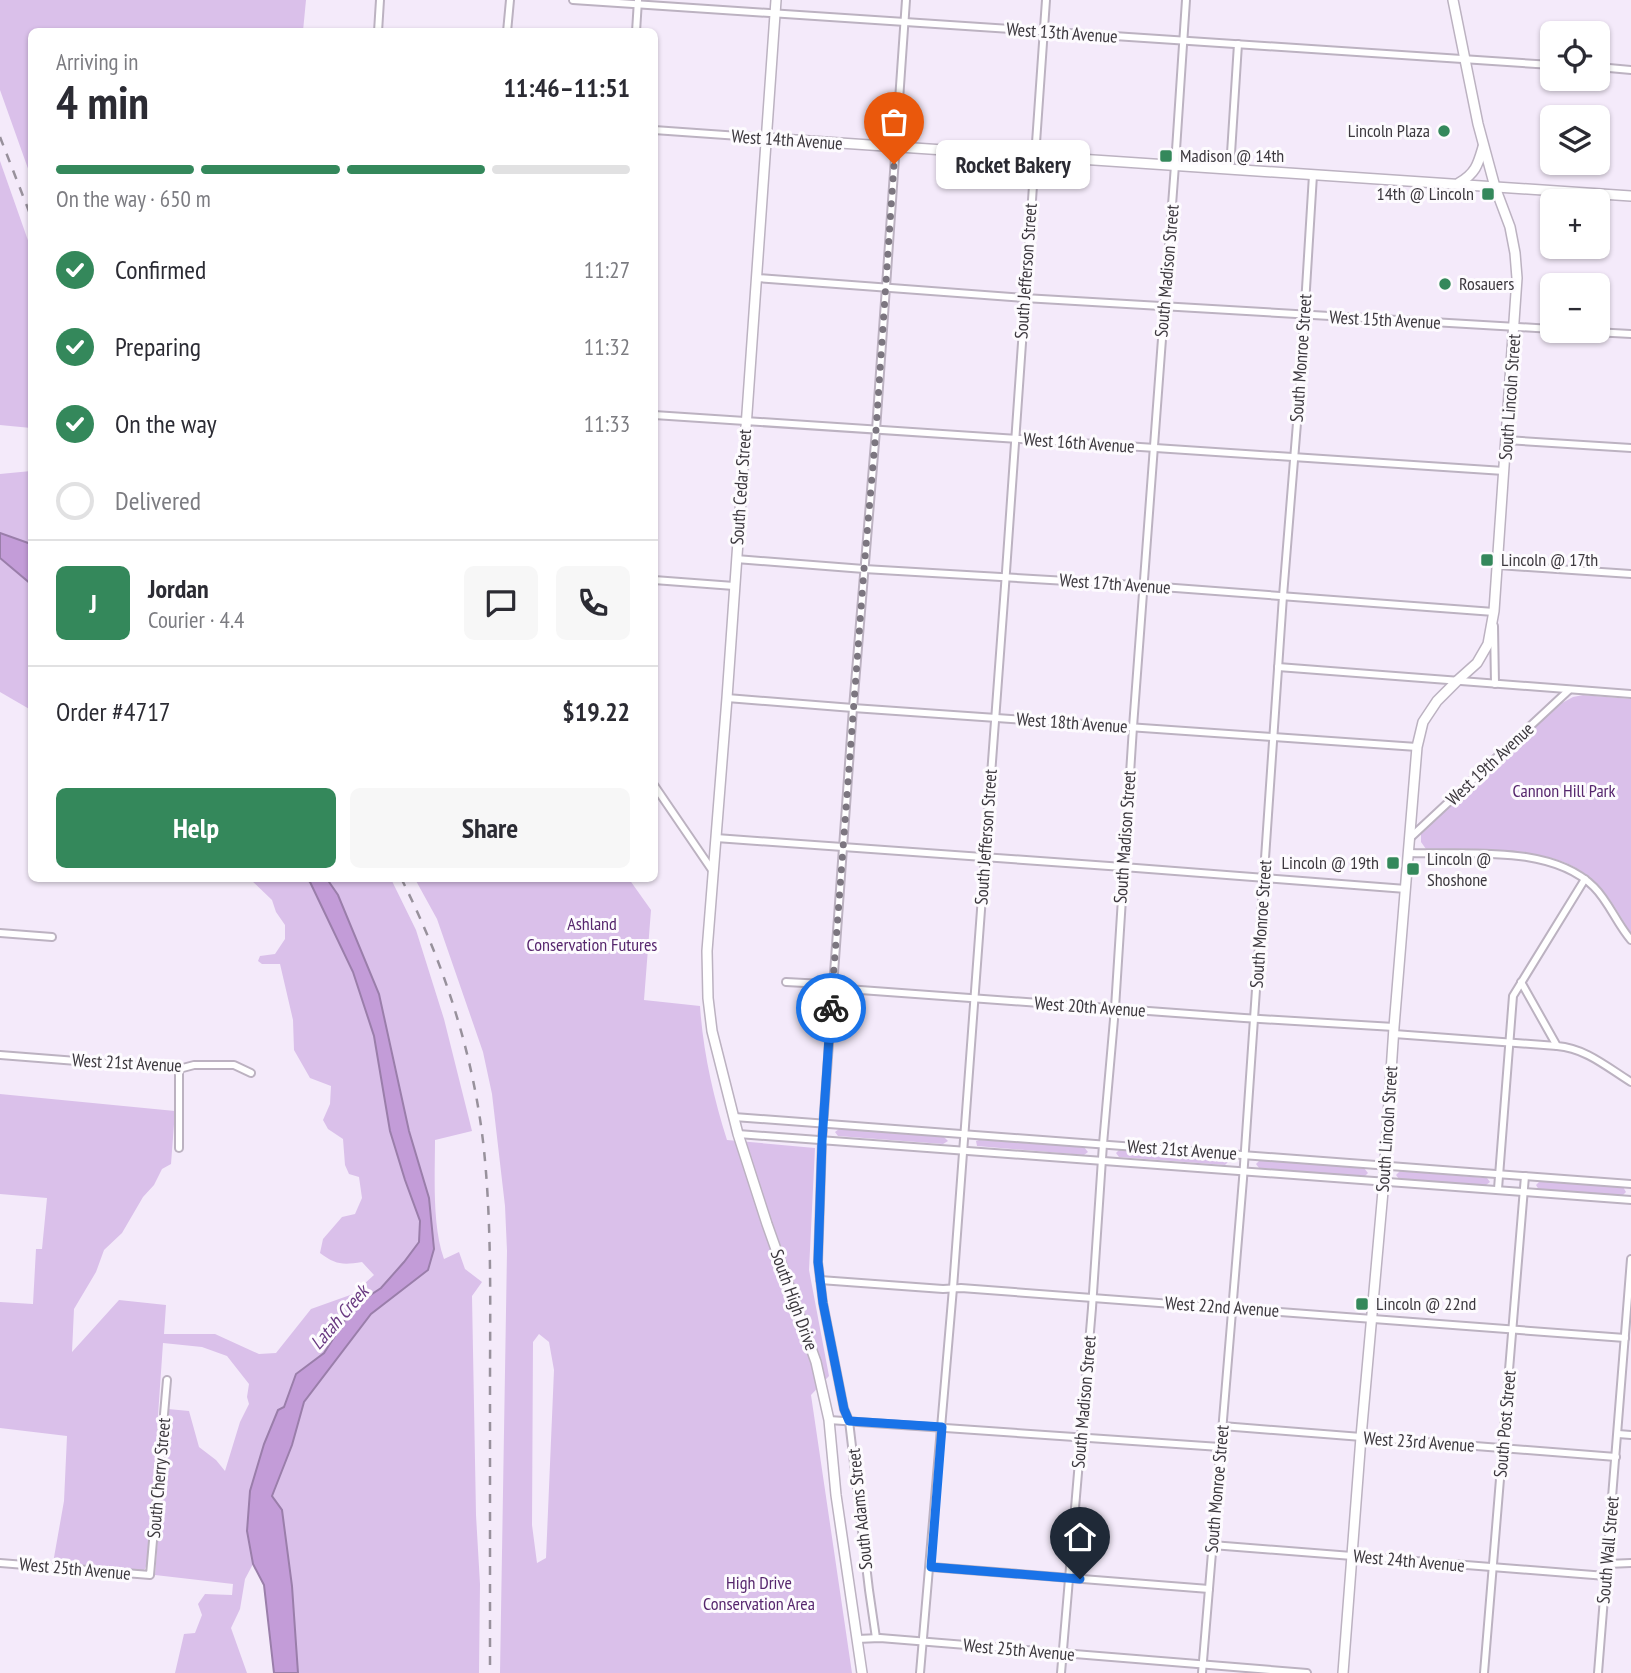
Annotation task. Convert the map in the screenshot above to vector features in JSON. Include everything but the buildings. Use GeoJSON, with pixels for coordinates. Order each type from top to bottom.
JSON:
{"type":"FeatureCollection","features":[{"type":"Feature","properties":{"kind":"street"},"geometry":{"type":"LineString","coordinates":[[378,28],[380,0]]}},
{"type":"Feature","properties":{"kind":"street"},"geometry":{"type":"LineString","coordinates":[[508,28],[510,0]]}},
{"type":"Feature","properties":{"kind":"street","name":"West 13th Avenue"},"geometry":{"type":"LineString","coordinates":[[573,0],[638,2],[775,15],[1540,64]]}},
{"type":"Feature","properties":{"kind":"street","name":"South Cedar Street"},"geometry":{"type":"LineString","coordinates":[[706,975],[776,0]]}},
{"type":"Feature","properties":{"kind":"street","name":"South Adams Street"},"geometry":{"type":"LineString","coordinates":[[876,1638],[849,1421],[844,1409],[820,1280],[818,1236],[823,1124],[906,0]]}},
{"type":"Feature","properties":{"kind":"street","name":"South Jefferson Street"},"geometry":{"type":"LineString","coordinates":[[920,1673],[953,1288],[1046,0]]}},
{"type":"Feature","properties":{"kind":"street","name":"South Madison Street"},"geometry":{"type":"LineString","coordinates":[[1061,1673],[1115,1008],[1186,0]]}},
{"type":"Feature","properties":{"kind":"street"},"geometry":{"type":"LineString","coordinates":[[1453,0],[1494,187]]}},
{"type":"Feature","properties":{"kind":"street"},"geometry":{"type":"LineString","coordinates":[[636,28],[638,2]]}},
{"type":"Feature","properties":{"kind":"street"},"geometry":{"type":"LineString","coordinates":[[1230,169],[1238,44]]}},
{"type":"Feature","properties":{"kind":"street"},"geometry":{"type":"LineString","coordinates":[[1610,69],[1631,70]]}},
{"type":"Feature","properties":{"kind":"street","name":"West 14th Avenue"},"geometry":{"type":"LineString","coordinates":[[658,130],[1631,196]]}},
{"type":"Feature","properties":{"kind":"street"},"geometry":{"type":"LineString","coordinates":[[1458,184],[1469,177],[1477,167],[1483,145]]}},
{"type":"Feature","properties":{"kind":"street","name":"South Monroe Street"},"geometry":{"type":"LineString","coordinates":[[1202,1673],[1244,1171],[1313,174]]}},
{"type":"Feature","properties":{"kind":"street","name":"South Lincoln Street"},"geometry":{"type":"LineString","coordinates":[[1343,1673],[1417,747],[1423,722],[1437,701],[1477,663],[1488,644],[1494,611],[1517,278],[1510,227],[1494,187]]}},
{"type":"Feature","properties":{"kind":"street","name":"West 15th Avenue"},"geometry":{"type":"LineString","coordinates":[[757,278],[1024,298],[1540,328]]}},
{"type":"Feature","properties":{"kind":"street"},"geometry":{"type":"LineString","coordinates":[[1610,333],[1631,334]]}},
{"type":"Feature","properties":{"kind":"street","name":"West 16th Avenue"},"geometry":{"type":"LineString","coordinates":[[658,415],[1504,471]]}},
{"type":"Feature","properties":{"kind":"street"},"geometry":{"type":"LineString","coordinates":[[1506,440],[1631,448]]}},
{"type":"Feature","properties":{"kind":"street","name":"West 17th Avenue"},"geometry":{"type":"LineString","coordinates":[[736,559],[1494,611]]}},
{"type":"Feature","properties":{"kind":"street"},"geometry":{"type":"LineString","coordinates":[[1498,565],[1631,574]]}},
{"type":"Feature","properties":{"kind":"street"},"geometry":{"type":"LineString","coordinates":[[658,580],[734,586]]}},
{"type":"Feature","properties":{"kind":"street","name":"South Lincoln Street"},"geometry":{"type":"LineString","coordinates":[[1494,611],[1495,684]]}},
{"type":"Feature","properties":{"kind":"street"},"geometry":{"type":"LineString","coordinates":[[1278,667],[1631,694]]}},
{"type":"Feature","properties":{"kind":"street","name":"West 19th Avenue"},"geometry":{"type":"LineString","coordinates":[[1410,838],[1569,690]]}},
{"type":"Feature","properties":{"kind":"street","name":"West 18th Avenue"},"geometry":{"type":"LineString","coordinates":[[727,698],[1417,747]]}},
{"type":"Feature","properties":{"kind":"street"},"geometry":{"type":"LineString","coordinates":[[658,791],[713,871]]}},
{"type":"Feature","properties":{"kind":"street"},"geometry":{"type":"LineString","coordinates":[[716,838],[1406,888]]}},
{"type":"Feature","properties":{"kind":"street"},"geometry":{"type":"LineString","coordinates":[[1408,853],[1521,856],[1567,868],[1585,879],[1602,897],[1631,940]]}},
{"type":"Feature","properties":{"kind":"street"},"geometry":{"type":"LineString","coordinates":[[1498,1189],[1513,996],[1585,879]]}},
{"type":"Feature","properties":{"kind":"street"},"geometry":{"type":"LineString","coordinates":[[0,933],[52,937]]}},
{"type":"Feature","properties":{"kind":"street","name":"South High Drive"},"geometry":{"type":"LineString","coordinates":[[706,975],[712,1031],[738,1134],[816,1362],[829,1420],[836,1495],[863,1673]]}},
{"type":"Feature","properties":{"kind":"street","name":"West 20th Avenue"},"geometry":{"type":"LineString","coordinates":[[786,982],[823,984],[833,988],[1254,1019],[1571,1047],[1631,1082]]}},
{"type":"Feature","properties":{"kind":"street"},"geometry":{"type":"LineString","coordinates":[[1521,982],[1557,1046]]}},
{"type":"Feature","properties":{"kind":"street","name":"West 21st Avenue"},"geometry":{"type":"LineString","coordinates":[[0,1055],[179,1069],[194,1065],[234,1065],[251,1073]]}},
{"type":"Feature","properties":{"kind":"street"},"geometry":{"type":"LineString","coordinates":[[179,1069],[179,1147]]}},
{"type":"Feature","properties":{"kind":"street","name":"West 21st Avenue"},"geometry":{"type":"LineString","coordinates":[[734,1117],[1631,1184]]}},
{"type":"Feature","properties":{"kind":"street","name":"West 21st Avenue"},"geometry":{"type":"LineString","coordinates":[[738,1134],[1631,1199]]}},
{"type":"Feature","properties":{"kind":"street","name":"South Post Street"},"geometry":{"type":"LineString","coordinates":[[1484,1673],[1525,1176]]}},
{"type":"Feature","properties":{"kind":"street","name":"South Wall Street"},"geometry":{"type":"LineString","coordinates":[[1598,1673],[1629,1313],[1631,1259]]}},
{"type":"Feature","properties":{"kind":"street","name":"West 22nd Avenue"},"geometry":{"type":"LineString","coordinates":[[820,1280],[1625,1338]]}},
{"type":"Feature","properties":{"kind":"street","name":"South Cherry Street"},"geometry":{"type":"LineString","coordinates":[[150,1575],[167,1380]]}},
{"type":"Feature","properties":{"kind":"street"},"geometry":{"type":"LineString","coordinates":[[829,1420],[1220,1447]]}},
{"type":"Feature","properties":{"kind":"street","name":"West 23rd Avenue"},"geometry":{"type":"LineString","coordinates":[[1222,1426],[1616,1457]]}},
{"type":"Feature","properties":{"kind":"street"},"geometry":{"type":"LineString","coordinates":[[1618,1434],[1631,1435]]}},
{"type":"Feature","properties":{"kind":"street","name":"West 24th Avenue"},"geometry":{"type":"LineString","coordinates":[[1212,1545],[1606,1576]]}},
{"type":"Feature","properties":{"kind":"street","name":"West 25th Avenue"},"geometry":{"type":"LineString","coordinates":[[0,1563],[150,1575]]}},
{"type":"Feature","properties":{"kind":"street"},"geometry":{"type":"LineString","coordinates":[[1607,1563],[1631,1563]]}},
{"type":"Feature","properties":{"kind":"street"},"geometry":{"type":"LineString","coordinates":[[931,1567],[1209,1589]]}},
{"type":"Feature","properties":{"kind":"street","name":"West 25th Avenue"},"geometry":{"type":"LineString","coordinates":[[857,1639],[876,1638],[1307,1673]]}},
{"type":"Feature","properties":{"kind":"green space"},"geometry":{"type":"Polygon","coordinates":[[[0,0],[306,0],[303,28],[28,28],[28,169],[0,90],[0,0]]]}},
{"type":"Feature","properties":{"kind":"green space"},"geometry":{"type":"Polygon","coordinates":[[[0,161],[28,240],[28,428],[0,425],[0,161]]]}},
{"type":"Feature","properties":{"kind":"green space"},"geometry":{"type":"Polygon","coordinates":[[[28,471],[28,543],[0,533],[0,474],[28,471]]]}},
{"type":"Feature","properties":{"kind":"green space"},"geometry":{"type":"Polygon","coordinates":[[[0,558],[28,581],[28,708],[0,692],[0,558]]]}},
{"type":"Feature","properties":{"kind":"green space","name":"Cannon Hill Park"},"geometry":{"type":"Polygon","coordinates":[[[1583,695],[1631,699],[1631,934],[1600,887],[1578,869],[1559,860],[1518,852],[1433,852],[1426,849],[1421,842],[1421,834],[1525,736],[1562,703],[1583,695]]]}},
{"type":"Feature","properties":{"kind":"green space"},"geometry":{"type":"Polygon","coordinates":[[[253,882],[310,882],[353,972],[374,1036],[390,1131],[420,1221],[419,1242],[381,1288],[354,1306],[325,1353],[296,1374],[284,1407],[278,1410],[264,1444],[250,1492],[247,1531],[253,1564],[245,1579],[240,1609],[231,1628],[247,1673],[175,1673],[184,1634],[195,1633],[202,1615],[198,1604],[205,1594],[232,1595],[233,1584],[155,1575],[168,1409],[189,1411],[199,1447],[225,1471],[240,1422],[249,1404],[249,1384],[227,1356],[202,1347],[163,1343],[148,1561],[145,1569],[141,1572],[53,1563],[64,1501],[67,1436],[0,1428],[0,1302],[33,1304],[36,1249],[42,1249],[47,1198],[0,1194],[0,1094],[175,1111],[171,1164],[162,1169],[122,1233],[104,1250],[96,1272],[74,1309],[72,1352],[119,1300],[166,1305],[164,1334],[215,1334],[259,1354],[276,1353],[311,1309],[353,1294],[374,1275],[362,1262],[340,1263],[320,1253],[323,1239],[342,1217],[355,1214],[362,1198],[359,1177],[349,1174],[345,1165],[343,1139],[328,1129],[323,1120],[330,1104],[331,1086],[310,1078],[294,1050],[293,1020],[280,964],[262,964],[258,961],[260,956],[275,954],[285,939],[285,925],[272,900],[253,882]]]}},
{"type":"Feature","properties":{"kind":"green space"},"geometry":{"type":"Polygon","coordinates":[[[329,882],[392,882],[416,930],[444,1019],[472,1131],[435,1140],[435,1185],[436,1216],[444,1259],[459,1252],[465,1269],[482,1282],[472,1296],[480,1584],[479,1673],[298,1673],[292,1586],[282,1510],[272,1496],[292,1445],[304,1402],[371,1314],[428,1270],[429,1198],[338,895],[329,882]]]}},
{"type":"Feature","properties":{"kind":"green space"},"geometry":{"type":"Polygon","coordinates":[[[417,882],[631,882],[651,910],[644,1000],[700,1006],[709,1073],[727,1140],[815,1148],[809,1270],[829,1376],[811,1395],[852,1673],[500,1673],[507,1251],[505,1206],[492,1094],[483,1052],[437,919],[417,882]],[[539,1334],[533,1342],[532,1525],[537,1563],[546,1558],[554,1370],[549,1342],[539,1334]]]}},
{"type":"Feature","properties":{"kind":"green space"},"geometry":{"type":"Polygon","coordinates":[[[839,1129],[944,1137],[948,1141],[943,1144],[838,1136],[835,1132],[839,1129]]]}},
{"type":"Feature","properties":{"kind":"green space"},"geometry":{"type":"Polygon","coordinates":[[[976,1141],[1084,1147],[1088,1152],[1084,1155],[977,1146],[976,1141]]]}},
{"type":"Feature","properties":{"kind":"green space"},"geometry":{"type":"Polygon","coordinates":[[[1120,1149],[1225,1158],[1228,1162],[1225,1165],[1119,1157],[1116,1153],[1120,1149]]]}},
{"type":"Feature","properties":{"kind":"green space"},"geometry":{"type":"Polygon","coordinates":[[[1260,1160],[1364,1168],[1368,1173],[1364,1177],[1259,1168],[1256,1164],[1260,1160]]]}},
{"type":"Feature","properties":{"kind":"green space"},"geometry":{"type":"Polygon","coordinates":[[[1400,1171],[1487,1178],[1490,1182],[1486,1185],[1399,1179],[1396,1175],[1400,1171]]]}},
{"type":"Feature","properties":{"kind":"green space"},"geometry":{"type":"Polygon","coordinates":[[[1540,1181],[1623,1187],[1626,1192],[1622,1196],[1539,1190],[1536,1185],[1540,1181]]]}},
{"type":"Feature","properties":{"kind":"shaded area"},"geometry":{"type":"Polygon","coordinates":[[[0,533],[28,543],[28,581],[0,558],[0,533]]]}},
{"type":"Feature","properties":{"kind":"shaded area"},"geometry":{"type":"Polygon","coordinates":[[[310,882],[329,882],[338,895],[379,994],[409,1131],[429,1198],[434,1249],[428,1270],[371,1314],[304,1402],[292,1445],[272,1496],[282,1510],[292,1586],[298,1673],[274,1673],[264,1585],[253,1564],[247,1531],[250,1491],[264,1444],[278,1410],[284,1407],[296,1374],[324,1353],[354,1306],[381,1288],[419,1242],[420,1221],[390,1131],[374,1036],[353,972],[310,882]]]}},
{"type":"Feature","properties":{"kind":"railway"},"geometry":{"type":"LineString","coordinates":[[0,137],[28,209]]}},
{"type":"Feature","properties":{"kind":"railway"},"geometry":{"type":"LineString","coordinates":[[403,882],[431,943],[455,1010],[473,1079],[484,1150],[490,1269],[490,1673]]}},
{"type":"Feature","properties":{"kind":"way so far"},"geometry":{"type":"LineString","coordinates":[[831,1008],[894,164]]}},
{"type":"Feature","properties":{"kind":"place","name":"Lincoln Plaza"},"geometry":{"type":"Point","coordinates":[1444,131]}},
{"type":"Feature","properties":{"kind":"place","name":"Madison @ 14th"},"geometry":{"type":"Point","coordinates":[1166,156]}},
{"type":"Feature","properties":{"kind":"place","name":"Rocket Bakery"},"geometry":{"type":"Point","coordinates":[894,164]}},
{"type":"Feature","properties":{"kind":"place","name":"14th @ Lincoln"},"geometry":{"type":"Point","coordinates":[1488,194]}},
{"type":"Feature","properties":{"kind":"place","name":"Rosauers"},"geometry":{"type":"Point","coordinates":[1445,284]}},
{"type":"Feature","properties":{"kind":"place","name":"Lincoln @ 17th"},"geometry":{"type":"Point","coordinates":[1487,560]}},
{"type":"Feature","properties":{"kind":"place","name":"Lincoln @ 19th"},"geometry":{"type":"Point","coordinates":[1393,863]}},
{"type":"Feature","properties":{"kind":"place","name":"Lincoln @ Shoshone"},"geometry":{"type":"Point","coordinates":[1413,869]}},
{"type":"Feature","properties":{"kind":"place","name":"Lincoln @ 22nd"},"geometry":{"type":"Point","coordinates":[1362,1304]}},
{"type":"Feature","properties":{"kind":"route"},"geometry":{"type":"LineString","coordinates":[[831,1008],[822,1141],[818,1262],[823,1303],[844,1409],[849,1421],[942,1427],[931,1567],[1080,1579]]}},
{"type":"Feature","properties":{"kind":"park label","name":"Ashland Conservation Futures"},"geometry":{"type":"Point","coordinates":[592,934]}},
{"type":"Feature","properties":{"kind":"park label","name":"High Drive Conservation Area"},"geometry":{"type":"Point","coordinates":[759,1593]}},
{"type":"Feature","properties":{"kind":"water label","name":"Latah Creek"},"geometry":{"type":"Point","coordinates":[339,1317]}}]}
